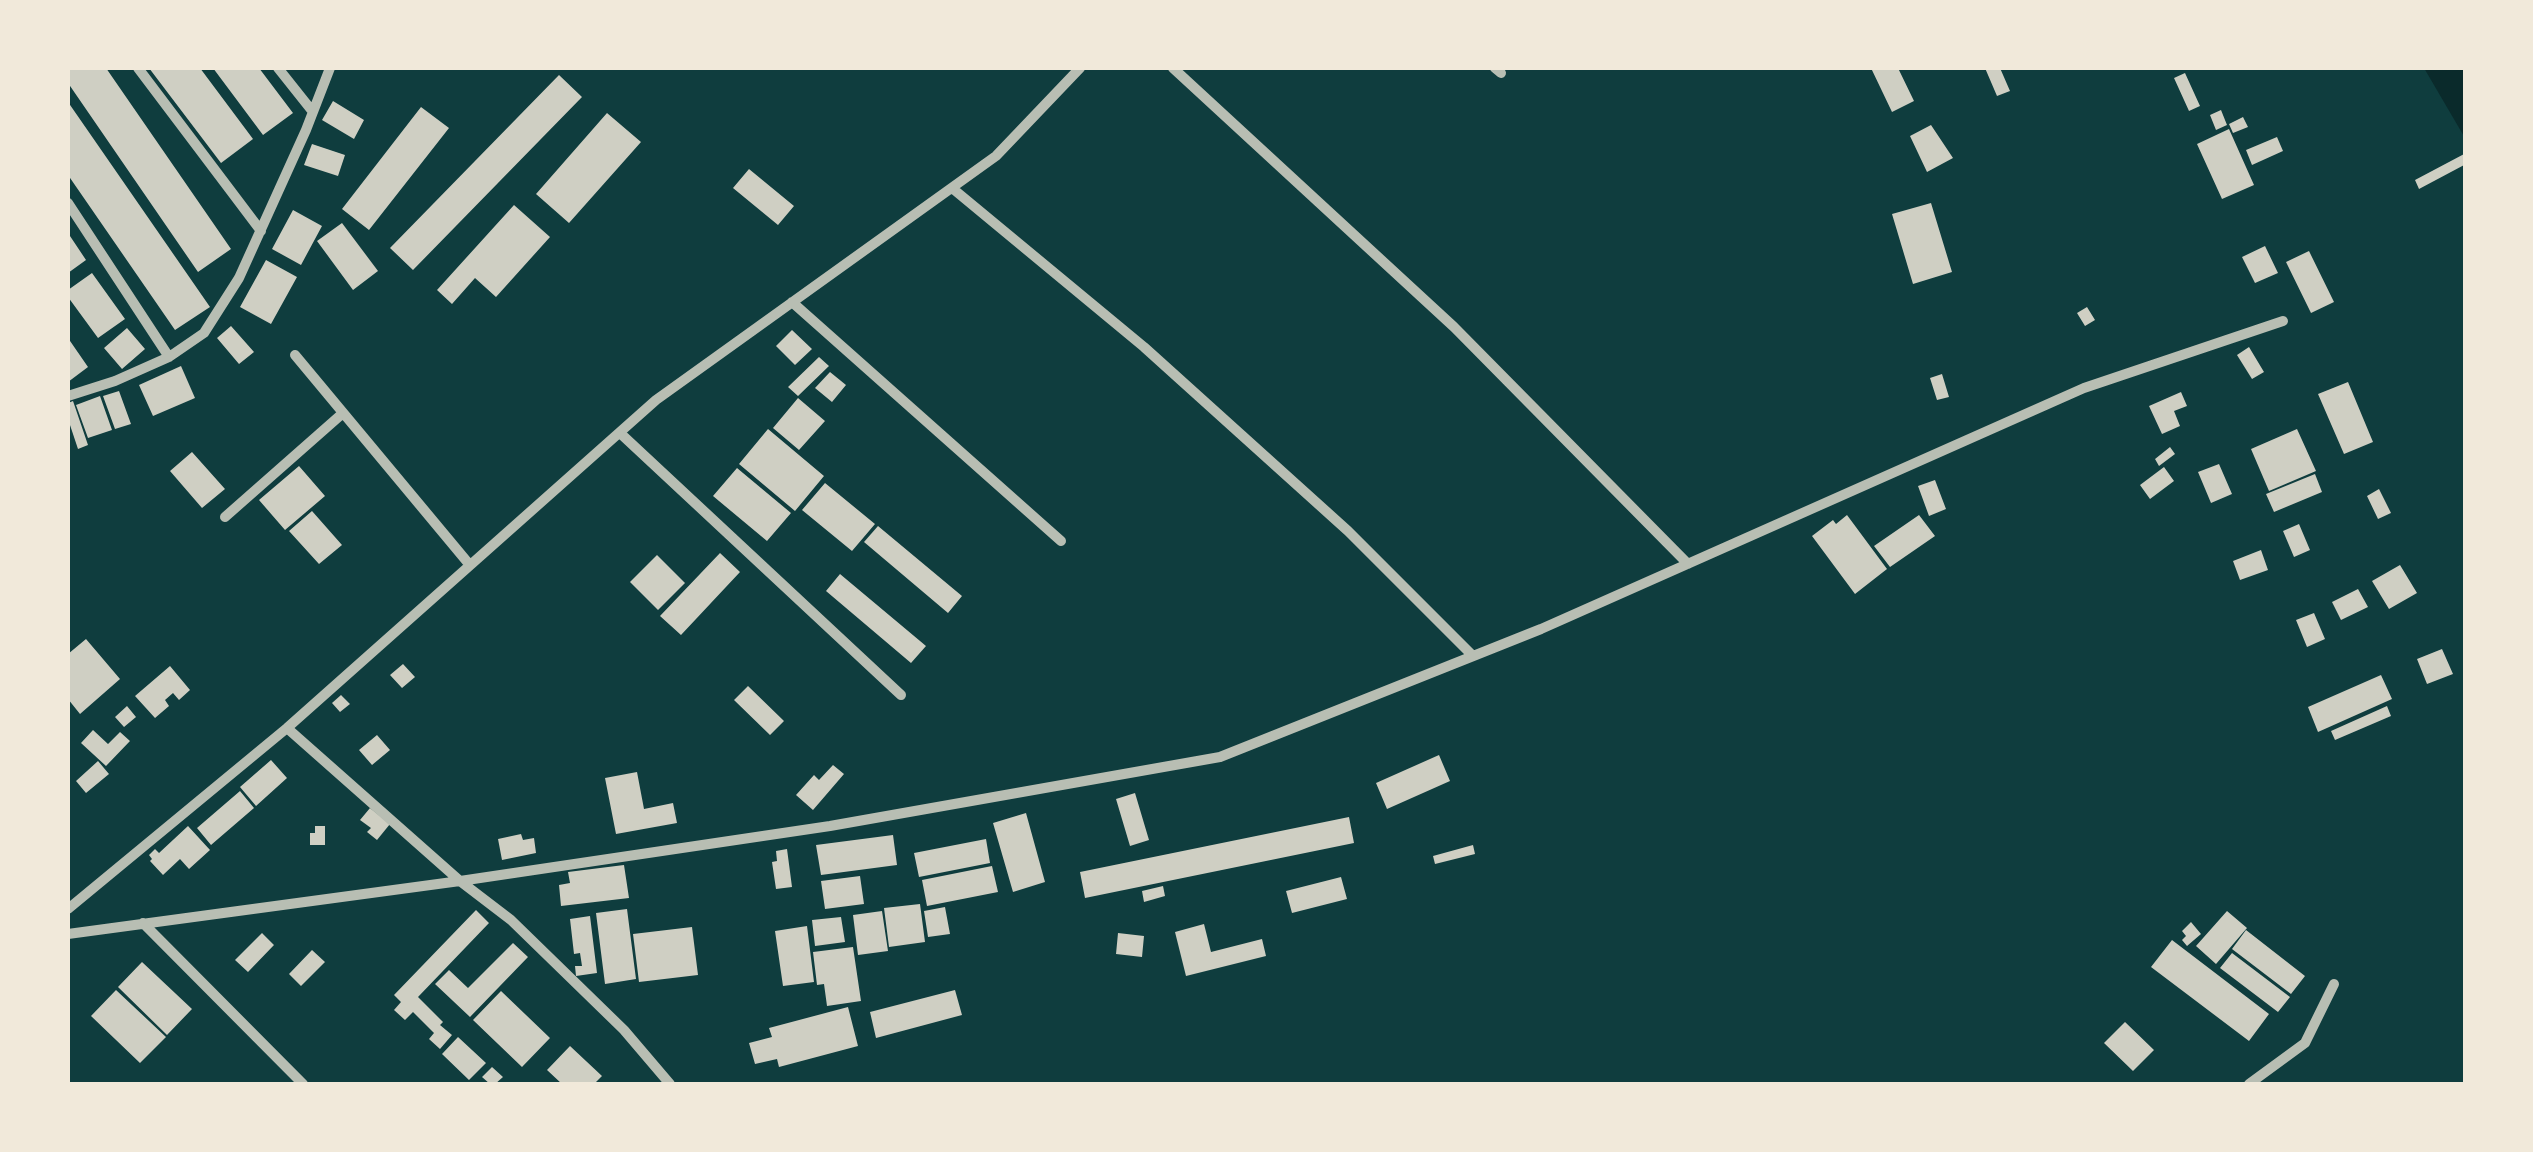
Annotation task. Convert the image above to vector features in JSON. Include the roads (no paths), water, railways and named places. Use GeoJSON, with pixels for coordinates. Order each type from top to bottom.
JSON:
{"type":"FeatureCollection","features":[{"type":"Feature","properties":{"kind":"street"},"geometry":{"type":"LineString","coordinates":[[138,68],[260,231]]}},
{"type":"Feature","properties":{"kind":"street"},"geometry":{"type":"LineString","coordinates":[[278,68],[313,112]]}},
{"type":"Feature","properties":{"kind":"street"},"geometry":{"type":"LineString","coordinates":[[68,396],[115,382],[170,357],[204,333],[239,278],[330,68]]}},
{"type":"Feature","properties":{"kind":"street"},"geometry":{"type":"LineString","coordinates":[[68,908],[288,728],[656,400],[996,156],[1080,68]]}},
{"type":"Feature","properties":{"kind":"street"},"geometry":{"type":"LineString","coordinates":[[1174,68],[1454,326],[1688,564]]}},
{"type":"Feature","properties":{"kind":"street"},"geometry":{"type":"LineString","coordinates":[[952,188],[1144,347],[1348,531],[1472,656]]}},
{"type":"Feature","properties":{"kind":"street"},"geometry":{"type":"LineString","coordinates":[[68,203],[170,357]]}},
{"type":"Feature","properties":{"kind":"street"},"geometry":{"type":"LineString","coordinates":[[792,302],[1061,540]]}},
{"type":"Feature","properties":{"kind":"street"},"geometry":{"type":"LineString","coordinates":[[68,934],[830,826],[1220,756],[1472,656],[1688,564],[2084,388],[2283,321]]}},
{"type":"Feature","properties":{"kind":"street"},"geometry":{"type":"LineString","coordinates":[[295,355],[469,564]]}},
{"type":"Feature","properties":{"kind":"street"},"geometry":{"type":"LineString","coordinates":[[224,517],[343,413]]}},
{"type":"Feature","properties":{"kind":"street"},"geometry":{"type":"LineString","coordinates":[[620,433],[901,696]]}},
{"type":"Feature","properties":{"kind":"street"},"geometry":{"type":"LineString","coordinates":[[288,728],[460,881],[512,920],[624,1030],[670,1084]]}},
{"type":"Feature","properties":{"kind":"street"},"geometry":{"type":"LineString","coordinates":[[143,923],[303,1084]]}},
{"type":"Feature","properties":{"kind":"street"},"geometry":{"type":"LineString","coordinates":[[2249,1084],[2304,1043],[2334,984]]}},
{"type":"Feature","properties":{"kind":"water"},"geometry":{"type":"Polygon","coordinates":[[[2424,68],[2465,68],[2465,138],[2424,68]]]}}]}
